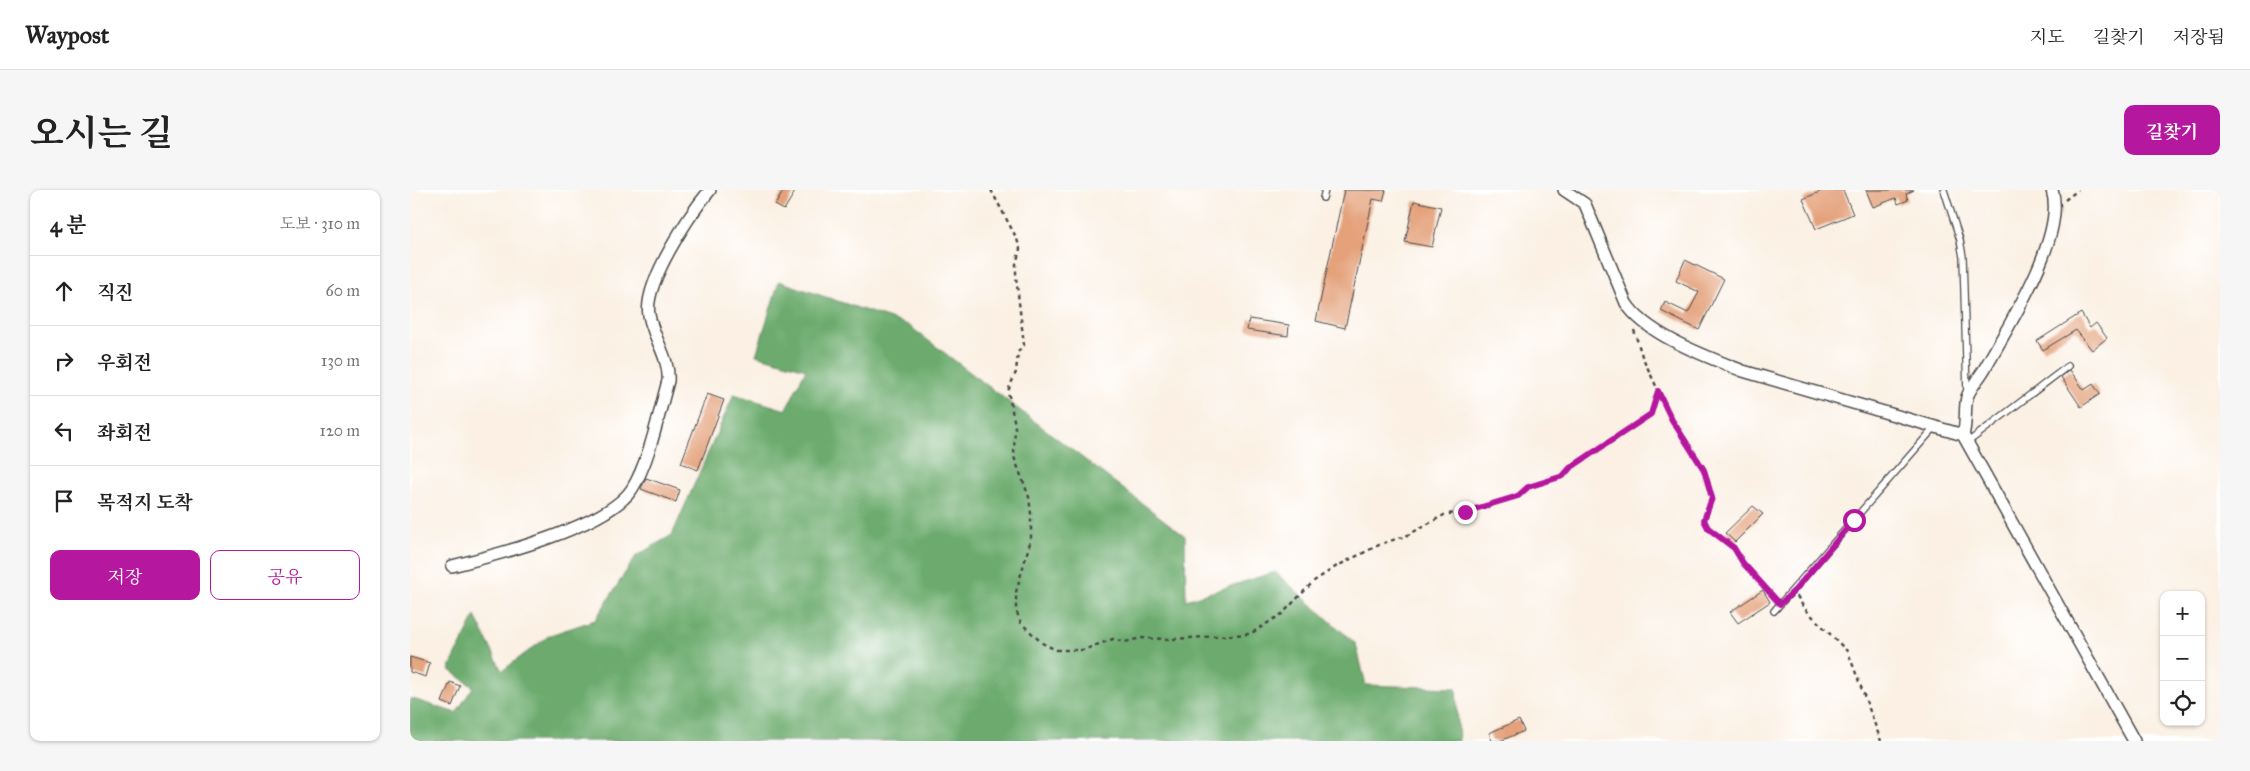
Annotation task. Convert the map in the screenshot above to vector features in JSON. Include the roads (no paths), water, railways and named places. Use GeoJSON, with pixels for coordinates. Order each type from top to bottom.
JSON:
{"type":"FeatureCollection","features":[{"type":"Feature","properties":{"kind":"street"},"geometry":{"type":"LineString","coordinates":[[452,566],[510,551],[560,533],[614,507],[632,489],[642,469],[668,381],[669,370],[649,316],[650,296],[675,239],[710,190]]}},
{"type":"Feature","properties":{"kind":"street"},"geometry":{"type":"LineString","coordinates":[[1564,190],[1585,204],[1626,303],[1633,314],[1666,336],[1713,360],[1743,371],[1966,438]]}},
{"type":"Feature","properties":{"kind":"street"},"geometry":{"type":"LineString","coordinates":[[2052,190],[2054,208],[2046,253],[2017,310],[1967,397],[1966,438],[2134,741]]}},
{"type":"Feature","properties":{"kind":"lane"},"geometry":{"type":"LineString","coordinates":[[1323,198],[1324,190]]}},
{"type":"Feature","properties":{"kind":"lane"},"geometry":{"type":"LineString","coordinates":[[1944,190],[1960,240],[1962,257],[1967,397]]}},
{"type":"Feature","properties":{"kind":"lane"},"geometry":{"type":"LineString","coordinates":[[1966,438],[2068,366]]}},
{"type":"Feature","properties":{"kind":"lane"},"geometry":{"type":"LineString","coordinates":[[1774,611],[1795,590],[1934,428]]}}]}
